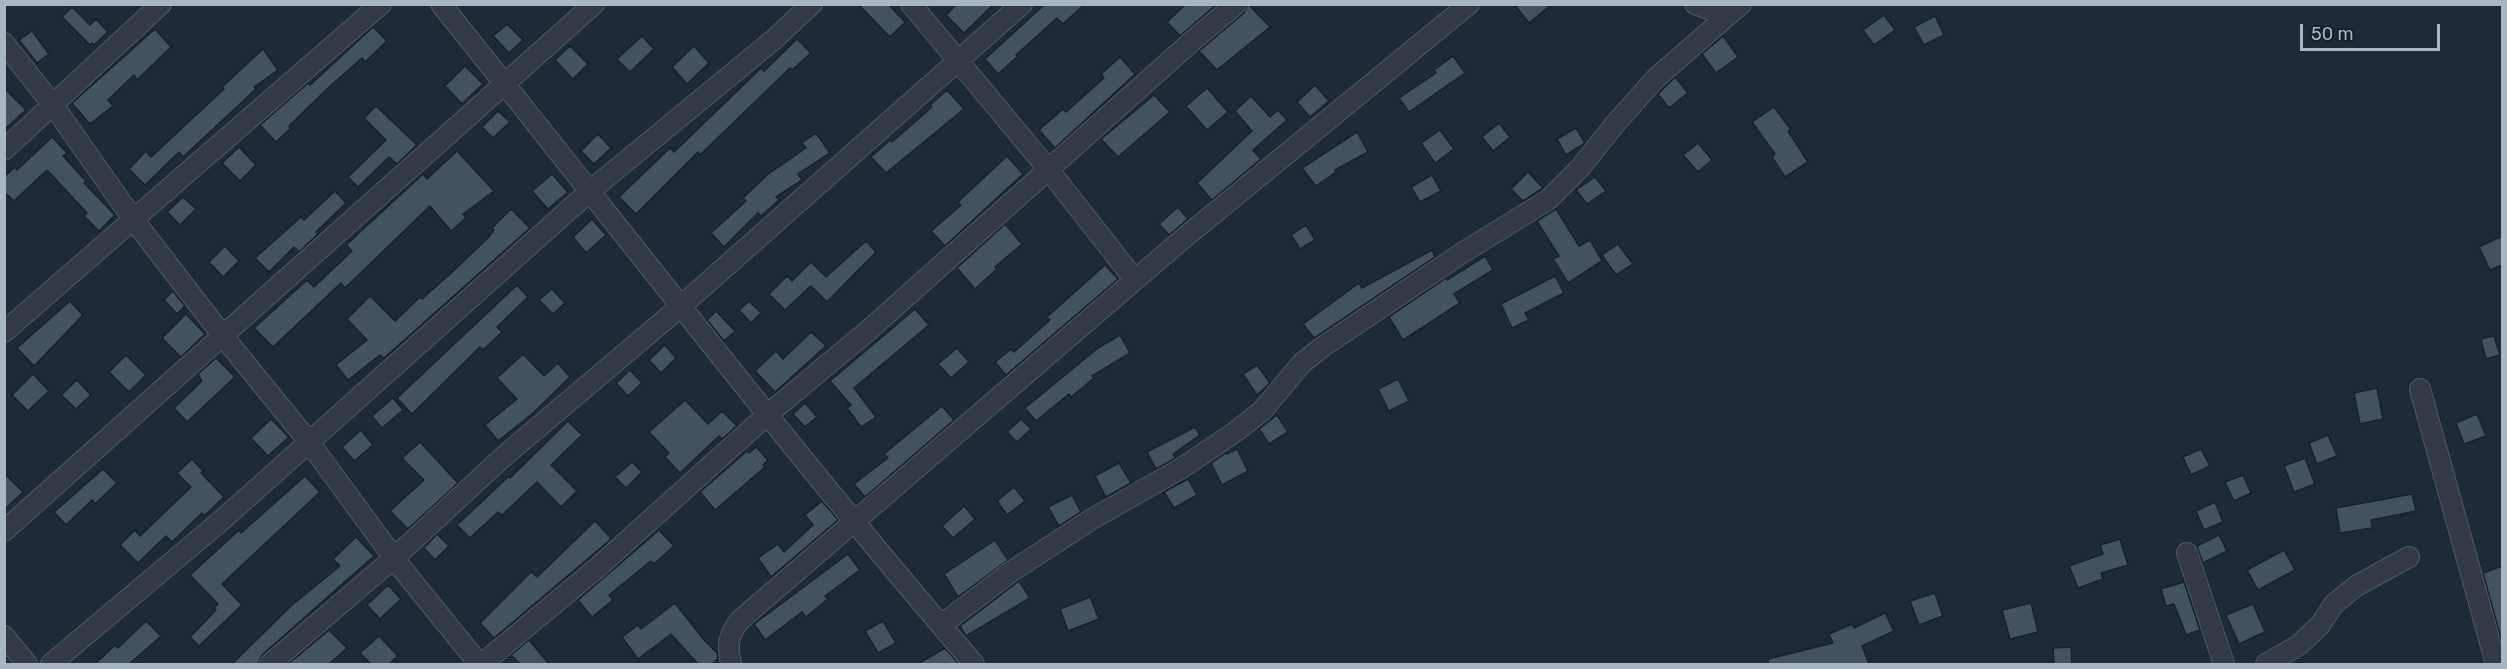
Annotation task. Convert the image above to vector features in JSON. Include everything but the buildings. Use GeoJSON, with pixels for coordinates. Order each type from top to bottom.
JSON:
{"type":"FeatureCollection","features":[{"type":"Feature","properties":{"kind":"street"},"geometry":{"type":"LineString","coordinates":[[4,150],[161,4]]}},
{"type":"Feature","properties":{"kind":"street"},"geometry":{"type":"LineString","coordinates":[[4,333],[381,4]]}},
{"type":"Feature","properties":{"kind":"street"},"geometry":{"type":"LineString","coordinates":[[441,4],[767,415],[974,664]]}},
{"type":"Feature","properties":{"kind":"street"},"geometry":{"type":"LineString","coordinates":[[4,531],[594,4]]}},
{"type":"Feature","properties":{"kind":"street"},"geometry":{"type":"LineString","coordinates":[[51,664],[222,520],[590,191],[772,41],[812,4]]}},
{"type":"Feature","properties":{"kind":"street"},"geometry":{"type":"LineString","coordinates":[[911,4],[1048,169],[1135,280]]}},
{"type":"Feature","properties":{"kind":"street"},"geometry":{"type":"LineString","coordinates":[[270,664],[394,558],[503,457],[680,307],[1022,4]]}},
{"type":"Feature","properties":{"kind":"street"},"geometry":{"type":"LineString","coordinates":[[4,43],[53,105],[134,219],[223,336],[309,442],[394,558],[480,664],[597,568],[767,415],[870,329],[1236,4]]}},
{"type":"Feature","properties":{"kind":"street"},"geometry":{"type":"LineString","coordinates":[[731,664],[728,642],[740,620],[855,523],[1017,379],[1468,4]]}},
{"type":"Feature","properties":{"kind":"street"},"geometry":{"type":"LineString","coordinates":[[1695,4],[1734,10]]}},
{"type":"Feature","properties":{"kind":"street"},"geometry":{"type":"LineString","coordinates":[[941,626],[1012,571],[1092,519],[1182,468],[1235,432],[1262,411],[1302,363],[1321,348],[1462,253],[1548,200],[1580,168],[1656,78],[1734,10]]}},
{"type":"Feature","properties":{"kind":"street"},"geometry":{"type":"LineString","coordinates":[[2420,389],[2496,664]]}},
{"type":"Feature","properties":{"kind":"street"},"geometry":{"type":"LineString","coordinates":[[2187,553],[2224,664]]}},
{"type":"Feature","properties":{"kind":"street"},"geometry":{"type":"LineString","coordinates":[[2266,664],[2299,645],[2320,625],[2334,604],[2356,586],[2409,557]]}},
{"type":"Feature","properties":{"kind":"street"},"geometry":{"type":"LineString","coordinates":[[4,636],[27,664]]}}]}
